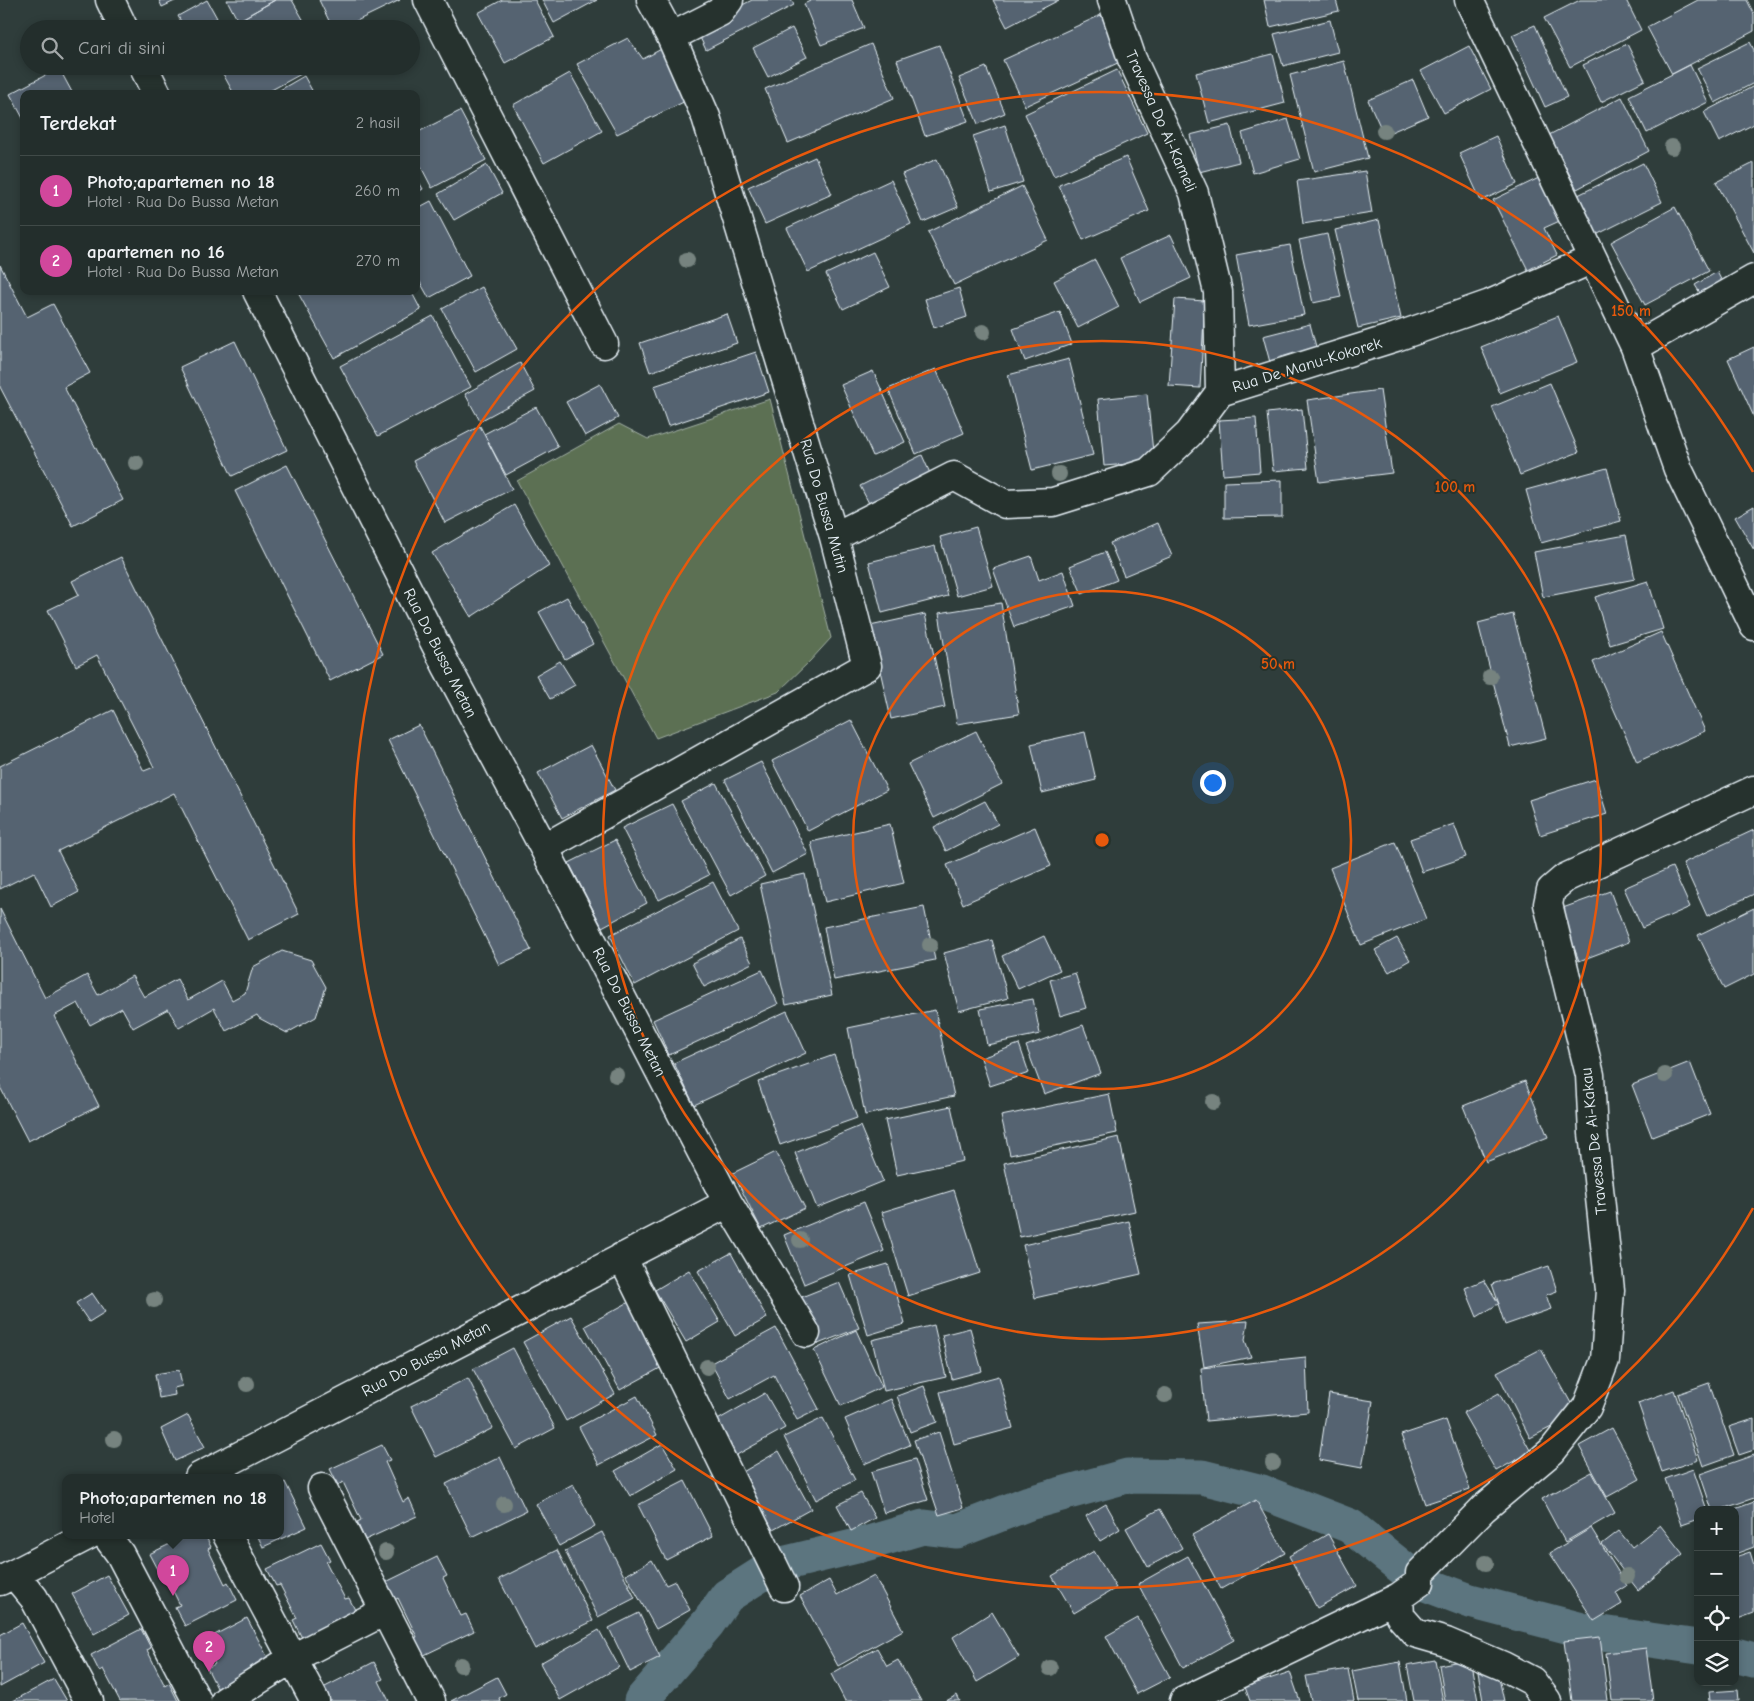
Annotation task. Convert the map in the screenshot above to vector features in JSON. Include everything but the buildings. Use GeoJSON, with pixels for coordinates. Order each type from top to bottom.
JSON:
{"type":"FeatureCollection","features":[{"type":"Feature","properties":{"kind":"street"},"geometry":{"type":"LineString","coordinates":[[110,0],[120,20]]}},
{"type":"Feature","properties":{"kind":"street"},"geometry":{"type":"LineString","coordinates":[[428,0],[604,344]]}},
{"type":"Feature","properties":{"kind":"street","name":"Rua Do Bussa Mutin"},"geometry":{"type":"LineString","coordinates":[[544,848],[867,666],[834,537],[706,117],[671,37],[651,0]]}},
{"type":"Feature","properties":{"kind":"street"},"geometry":{"type":"LineString","coordinates":[[671,37],[720,12],[729,0]]}},
{"type":"Feature","properties":{"kind":"street","name":"Travessa Do Ai-Kameli"},"geometry":{"type":"LineString","coordinates":[[1112,0],[1132,59],[1194,193],[1218,292],[1220,392]]}},
{"type":"Feature","properties":{"kind":"street"},"geometry":{"type":"LineString","coordinates":[[1469,0],[1635,347],[1678,469],[1754,626]]}},
{"type":"Feature","properties":{"kind":"street"},"geometry":{"type":"LineString","coordinates":[[148,75],[155,90]]}},
{"type":"Feature","properties":{"kind":"street","name":"Rua De Manu-Kokorek"},"geometry":{"type":"LineString","coordinates":[[834,537],[954,476],[1005,504],[1053,502],[1149,472],[1189,434],[1220,392],[1396,337],[1482,307],[1593,259]]}},
{"type":"Feature","properties":{"kind":"street"},"geometry":{"type":"LineString","coordinates":[[1635,347],[1754,279]]}},
{"type":"Feature","properties":{"kind":"street","name":"Rua Do Bussa Metan"},"geometry":{"type":"LineString","coordinates":[[205,1474],[728,1203],[544,848],[446,667],[259,295]]}},
{"type":"Feature","properties":{"kind":"street","name":"Travessa De Ai-Kakau"},"geometry":{"type":"LineString","coordinates":[[1399,1597],[1420,1582],[1428,1564],[1484,1508],[1552,1451],[1587,1407],[1605,1360],[1610,1290],[1592,1133],[1590,1075],[1548,904],[1551,890],[1565,878],[1754,790]]}},
{"type":"Feature","properties":{"kind":"street"},"geometry":{"type":"LineString","coordinates":[[728,1203],[806,1333]]}},
{"type":"Feature","properties":{"kind":"street"},"geometry":{"type":"LineString","coordinates":[[622,1257],[784,1587]]}},
{"type":"Feature","properties":{"kind":"street"},"geometry":{"type":"LineString","coordinates":[[322,1488],[431,1701]]}},
{"type":"Feature","properties":{"kind":"street"},"geometry":{"type":"LineString","coordinates":[[81,1539],[7,1577],[34,1598],[89,1701]]}},
{"type":"Feature","properties":{"kind":"street"},"geometry":{"type":"LineString","coordinates":[[109,1539],[120,1554],[197,1701]]}},
{"type":"Feature","properties":{"kind":"street"},"geometry":{"type":"LineString","coordinates":[[229,1539],[315,1701]]}},
{"type":"Feature","properties":{"kind":"street"},"geometry":{"type":"LineString","coordinates":[[1184,1701],[1399,1597],[1400,1616],[1415,1633],[1446,1642],[1503,1666],[1532,1681],[1547,1701]]}},
{"type":"Feature","properties":{"kind":"street"},"geometry":{"type":"LineString","coordinates":[[225,1701],[293,1658],[385,1611]]}},
{"type":"Feature","properties":{"kind":"green space"},"geometry":{"type":"Polygon","coordinates":[[[770,399],[831,638],[778,692],[656,738],[517,481],[619,424],[648,439],[770,399]]]}},
{"type":"Feature","properties":{"kind":"waterway"},"geometry":{"type":"LineString","coordinates":[[641,1701],[708,1623],[727,1596],[774,1566],[865,1544],[923,1527],[957,1531],[1029,1503],[1127,1476],[1202,1477],[1262,1492],[1350,1526],[1420,1582],[1470,1601],[1582,1630],[1694,1646]]}},
{"type":"Feature","properties":{"kind":"waterway"},"geometry":{"type":"LineString","coordinates":[[1739,1656],[1754,1660]]}},
{"type":"Feature","properties":{"kind":"place","name":"Photo;apartemen no 18"},"geometry":{"type":"Point","coordinates":[173,1596]}},
{"type":"Feature","properties":{"kind":"place","name":"apartemen no 16"},"geometry":{"type":"Point","coordinates":[209,1672]}}]}
